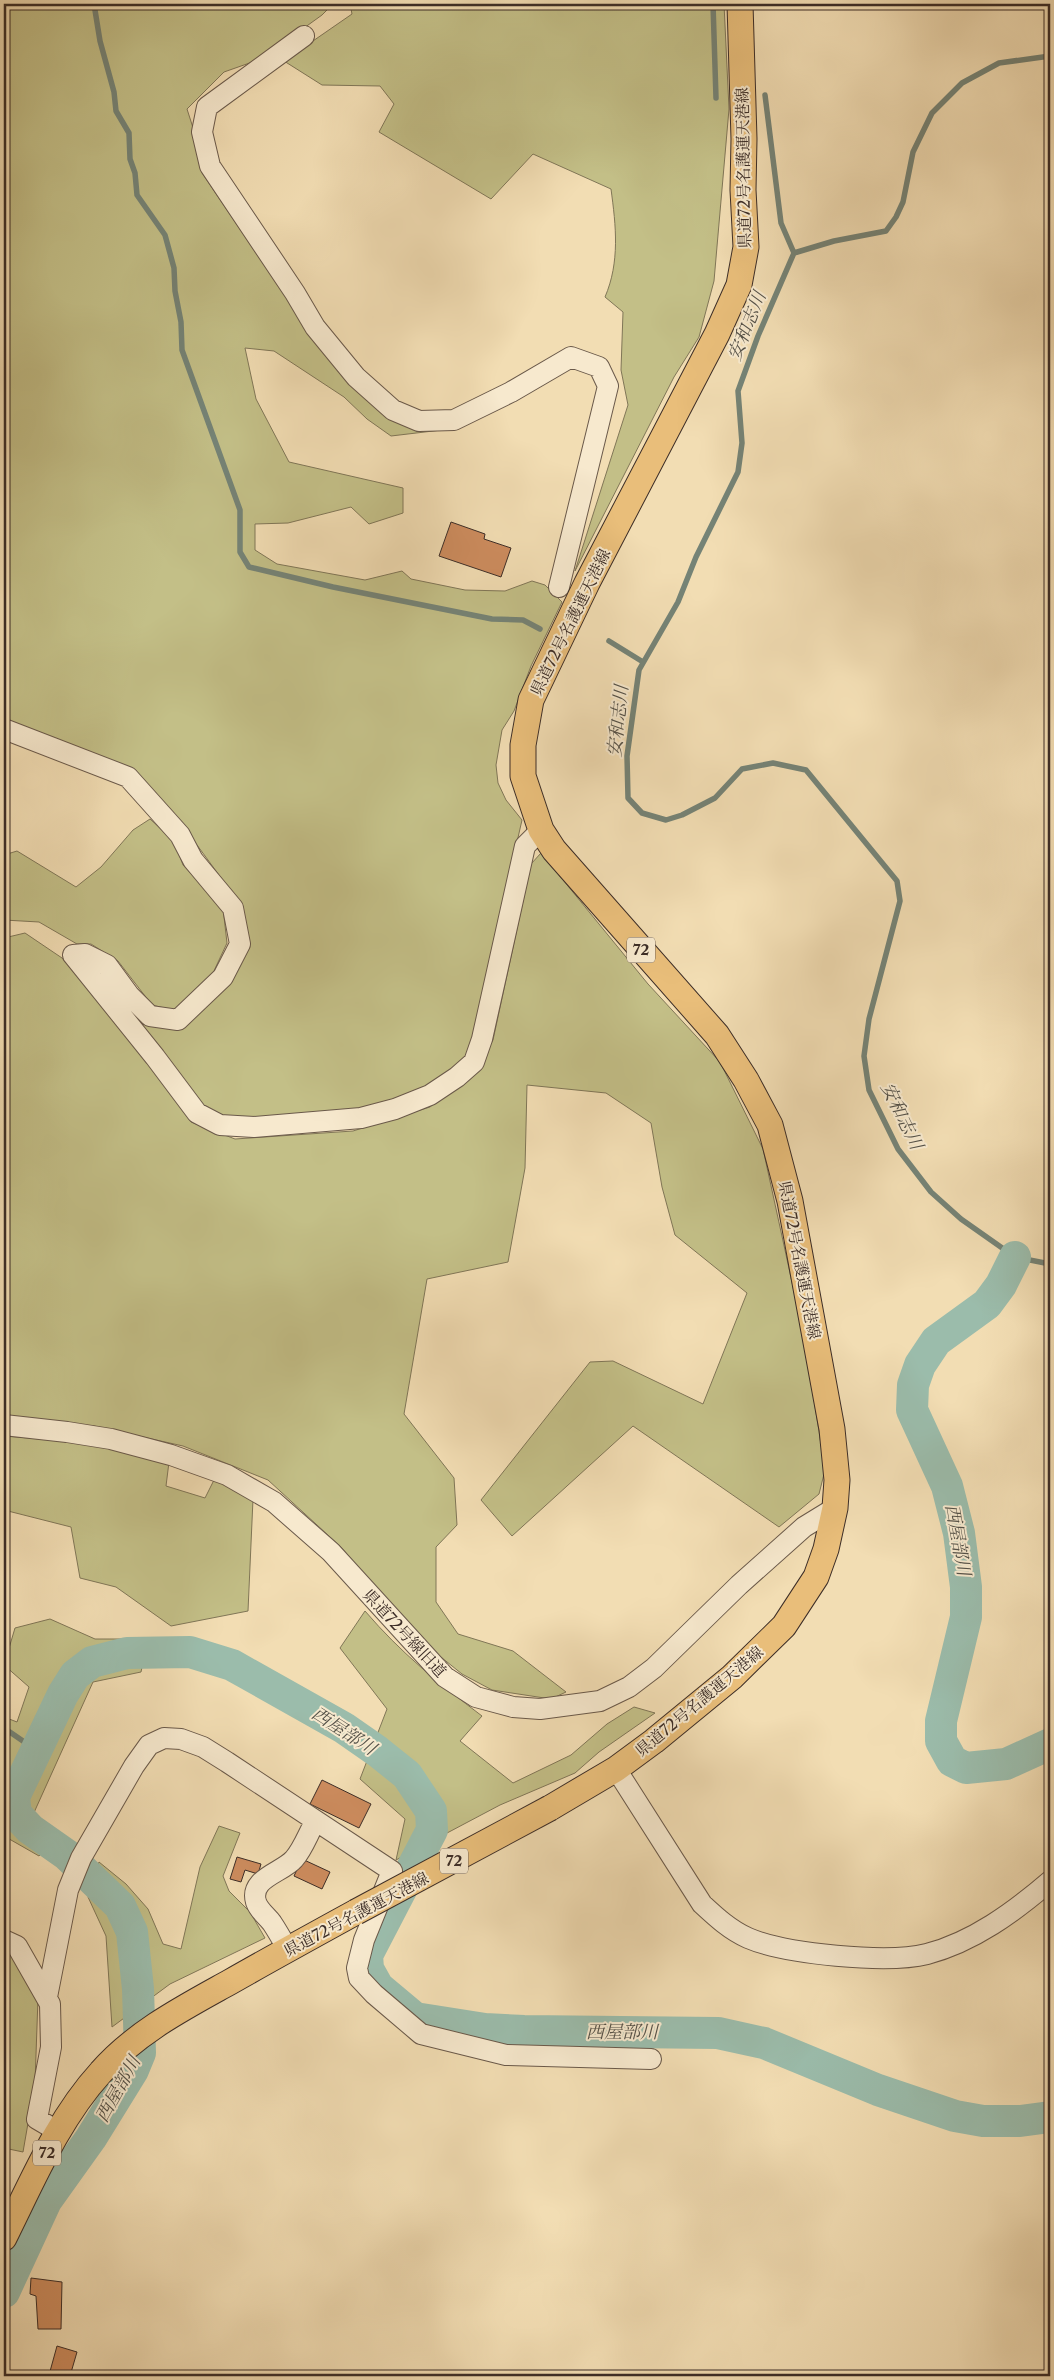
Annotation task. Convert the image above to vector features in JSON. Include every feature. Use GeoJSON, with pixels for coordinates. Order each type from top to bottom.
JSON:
{"type":"FeatureCollection","features":[{"type":"Feature","properties":{"kind":"main road","name":"県道72号名護運天港線"},"geometry":{"type":"LineString","coordinates":[[4,2238],[59,2132],[83,2094],[99,2073],[124,2049],[177,2011],[550,1808],[616,1769],[654,1741],[732,1677],[784,1626],[816,1577],[826,1549],[835,1508],[837,1480],[832,1428],[790,1201],[770,1125],[746,1080],[717,1036],[554,850],[541,830],[523,776],[523,745],[531,700],[587,583],[717,334],[739,285],[746,247],[743,190],[744,139],[740,4]]}},
{"type":"Feature","properties":{"kind":"street"},"geometry":{"type":"LineString","coordinates":[[304,36],[207,107],[202,132],[210,166],[296,293],[315,327],[356,378],[393,410],[420,421],[454,420],[511,392],[571,357],[599,368],[608,386],[559,587]]}},
{"type":"Feature","properties":{"kind":"street"},"geometry":{"type":"LineString","coordinates":[[4,729],[128,777],[180,835],[193,860],[233,908],[240,944],[223,977],[178,1020],[150,1016],[129,995],[107,965],[85,954],[73,955],[156,1056],[197,1113],[220,1125],[254,1126],[361,1118],[395,1109],[430,1095],[457,1077],[474,1062],[482,1039],[525,846],[541,830]]}},
{"type":"Feature","properties":{"kind":"street","name":"県道72号線旧道"},"geometry":{"type":"LineString","coordinates":[[4,1425],[111,1439],[171,1455],[227,1475],[274,1502],[331,1552],[445,1677],[476,1697],[513,1707],[566,1708],[600,1701],[629,1687],[654,1668],[804,1526],[835,1508]]}},
{"type":"Feature","properties":{"kind":"street"},"geometry":{"type":"LineString","coordinates":[[47,1997],[68,1890],[81,1858],[134,1766],[149,1745],[164,1738],[181,1739],[203,1747],[392,1871],[364,1940],[357,1968],[360,1978],[374,1994],[420,2034],[506,2055],[651,2059]]}},
{"type":"Feature","properties":{"kind":"street"},"geometry":{"type":"LineString","coordinates":[[616,1769],[702,1904],[720,1921],[746,1937],[775,1948],[884,1958],[927,1954],[987,1928],[1030,1898],[1050,1881]]}},
{"type":"Feature","properties":{"kind":"street"},"geometry":{"type":"LineString","coordinates":[[288,1950],[271,1922],[259,1909],[255,1901],[255,1890],[257,1884],[288,1865],[295,1858],[315,1822]]}},
{"type":"Feature","properties":{"kind":"street"},"geometry":{"type":"LineString","coordinates":[[4,1940],[17,1946],[47,1997],[51,2012],[51,2047],[36,2119],[59,2132]]}},
{"type":"Feature","properties":{"kind":"shaded area"},"geometry":{"type":"Polygon","coordinates":[[[6,4],[333,4],[322,15],[261,59],[224,72],[187,109],[195,134],[202,173],[267,269],[383,411],[403,425],[450,429],[391,436],[367,419],[344,397],[274,351],[245,348],[256,399],[289,462],[403,488],[403,513],[369,524],[351,507],[288,523],[255,524],[255,550],[277,564],[365,580],[402,571],[411,579],[465,590],[505,591],[532,581],[545,585],[562,602],[531,666],[514,711],[502,730],[496,765],[498,783],[506,800],[522,820],[469,1053],[462,1064],[431,1087],[360,1110],[258,1118],[225,1116],[205,1109],[85,960],[181,1028],[247,952],[227,886],[197,845],[154,796],[4,720],[4,25],[6,20],[6,4]]]}},
{"type":"Feature","properties":{"kind":"shaded area"},"geometry":{"type":"Polygon","coordinates":[[[350,4],[724,4],[729,109],[714,281],[699,337],[674,377],[575,571],[628,405],[621,370],[623,312],[605,297],[613,271],[616,244],[611,189],[533,154],[491,199],[379,132],[394,104],[380,86],[322,85],[284,61],[352,14],[350,4]]]}},
{"type":"Feature","properties":{"kind":"shaded area"},"geometry":{"type":"Polygon","coordinates":[[[150,819],[174,841],[183,865],[223,908],[227,943],[212,975],[176,1011],[152,1005],[118,961],[91,944],[77,944],[39,922],[4,920],[4,855],[17,851],[76,887],[101,867],[133,830],[150,819]]]}},
{"type":"Feature","properties":{"kind":"shaded area"},"geometry":{"type":"Polygon","coordinates":[[[541,853],[648,984],[720,1062],[763,1149],[805,1342],[825,1470],[819,1494],[779,1527],[633,1426],[512,1536],[481,1500],[590,1362],[613,1361],[703,1404],[747,1293],[675,1235],[662,1187],[651,1123],[606,1093],[527,1085],[525,1168],[508,1262],[427,1279],[404,1414],[454,1478],[457,1525],[436,1547],[436,1602],[458,1634],[513,1651],[566,1692],[551,1699],[492,1690],[462,1674],[421,1641],[341,1547],[268,1480],[183,1446],[94,1426],[4,1418],[4,938],[25,933],[62,958],[161,1076],[191,1122],[235,1139],[353,1131],[430,1107],[478,1067],[493,1040],[531,864],[541,853]]]}},
{"type":"Feature","properties":{"kind":"shaded area"},"geometry":{"type":"Polygon","coordinates":[[[4,1436],[78,1442],[169,1462],[166,1486],[205,1498],[215,1478],[253,1499],[248,1611],[171,1626],[116,1587],[80,1578],[71,1527],[4,1510],[4,1436]]]}},
{"type":"Feature","properties":{"kind":"shaded area"},"geometry":{"type":"Polygon","coordinates":[[[365,1611],[420,1666],[482,1716],[460,1741],[513,1783],[571,1755],[607,1724],[634,1707],[655,1713],[599,1752],[575,1773],[500,1805],[396,1860],[405,1819],[360,1779],[387,1709],[340,1648],[365,1611]]]}},
{"type":"Feature","properties":{"kind":"shaded area"},"geometry":{"type":"Polygon","coordinates":[[[50,1619],[95,1639],[148,1639],[141,1672],[93,1682],[32,1817],[56,1839],[39,1856],[4,1836],[4,1717],[17,1722],[29,1687],[4,1665],[15,1628],[50,1619]]]}},
{"type":"Feature","properties":{"kind":"shaded area"},"geometry":{"type":"Polygon","coordinates":[[[219,1826],[240,1833],[223,1876],[229,1891],[250,1912],[265,1938],[170,1984],[112,2027],[106,1936],[88,1897],[99,1862],[126,1884],[148,1909],[163,1944],[181,1949],[200,1867],[219,1826]]]}},
{"type":"Feature","properties":{"kind":"shaded area"},"geometry":{"type":"Polygon","coordinates":[[[4,1949],[11,1953],[38,1998],[35,2083],[23,2152],[4,2148],[4,1949]]]}},
{"type":"Feature","properties":{"kind":"building"},"geometry":{"type":"Polygon","coordinates":[[[451,522],[485,534],[484,539],[511,548],[501,577],[439,556],[451,522]]]}},
{"type":"Feature","properties":{"kind":"building"},"geometry":{"type":"Polygon","coordinates":[[[322,1780],[371,1804],[359,1828],[310,1804],[322,1780]]]}},
{"type":"Feature","properties":{"kind":"building"},"geometry":{"type":"Polygon","coordinates":[[[237,1857],[261,1864],[258,1874],[245,1870],[241,1882],[230,1879],[237,1857]]]}},
{"type":"Feature","properties":{"kind":"building"},"geometry":{"type":"Polygon","coordinates":[[[302,1859],[330,1872],[322,1889],[294,1876],[302,1859]]]}},
{"type":"Feature","properties":{"kind":"building"},"geometry":{"type":"Polygon","coordinates":[[[31,2278],[62,2282],[61,2329],[38,2329],[36,2296],[30,2294],[31,2278]]]}},
{"type":"Feature","properties":{"kind":"building"},"geometry":{"type":"Polygon","coordinates":[[[57,2346],[77,2352],[70,2376],[49,2375],[57,2346]]]}},
{"type":"Feature","properties":{"kind":"waterway"},"geometry":{"type":"LineString","coordinates":[[94,4],[100,41],[114,92],[116,111],[129,133],[130,159],[135,173],[137,195],[165,235],[174,268],[175,291],[181,322],[182,350],[240,510],[240,552],[249,567],[333,587],[492,619],[523,620],[540,629]]}},
{"type":"Feature","properties":{"kind":"waterway"},"geometry":{"type":"LineString","coordinates":[[713,4],[716,98]]}},
{"type":"Feature","properties":{"kind":"waterway","name":"安和志川"},"geometry":{"type":"LineString","coordinates":[[1050,56],[999,63],[962,83],[932,113],[913,152],[903,202],[896,217],[886,231],[834,241],[794,253],[758,336],[738,391],[742,443],[738,472],[696,557],[678,602],[639,670],[627,756],[628,798],[642,813],[666,820],[682,815],[715,798],[742,769],[773,763],[806,770],[897,881],[900,901],[869,1019],[864,1056],[869,1090],[898,1149],[931,1192],[961,1219],[1015,1257],[1050,1264]]}},
{"type":"Feature","properties":{"kind":"waterway"},"geometry":{"type":"LineString","coordinates":[[765,95],[781,223],[794,253]]}},
{"type":"Feature","properties":{"kind":"waterway"},"geometry":{"type":"LineString","coordinates":[[609,641],[643,662]]}},
{"type":"Feature","properties":{"kind":"waterway","name":"西屋部川"},"geometry":{"type":"LineString","coordinates":[[1015,1257],[1001,1285],[987,1304],[936,1341],[920,1365],[913,1385],[912,1410],[947,1486],[959,1533],[966,1587],[966,1617],[941,1721],[941,1741],[952,1761],[966,1768],[1006,1764],[1050,1744]]}},
{"type":"Feature","properties":{"kind":"waterway","name":"西屋部川"},"geometry":{"type":"LineString","coordinates":[[4,2292],[46,2201],[91,2138],[133,2070],[140,2053],[138,1989],[132,1932],[120,1906],[67,1855],[30,1829],[16,1814],[14,1797],[63,1694],[75,1675],[92,1662],[127,1653],[190,1652],[232,1665],[344,1728],[407,1775],[431,1811],[432,1830],[367,1955],[368,1969],[378,1987],[415,2018],[485,2029],[524,2031],[718,2033],[764,2043],[878,2090],[955,2116],[983,2121],[1020,2121],[1050,2117]]}},
{"type":"Feature","properties":{"kind":"waterway"},"geometry":{"type":"LineString","coordinates":[[4,1728],[36,1750]]}}]}
